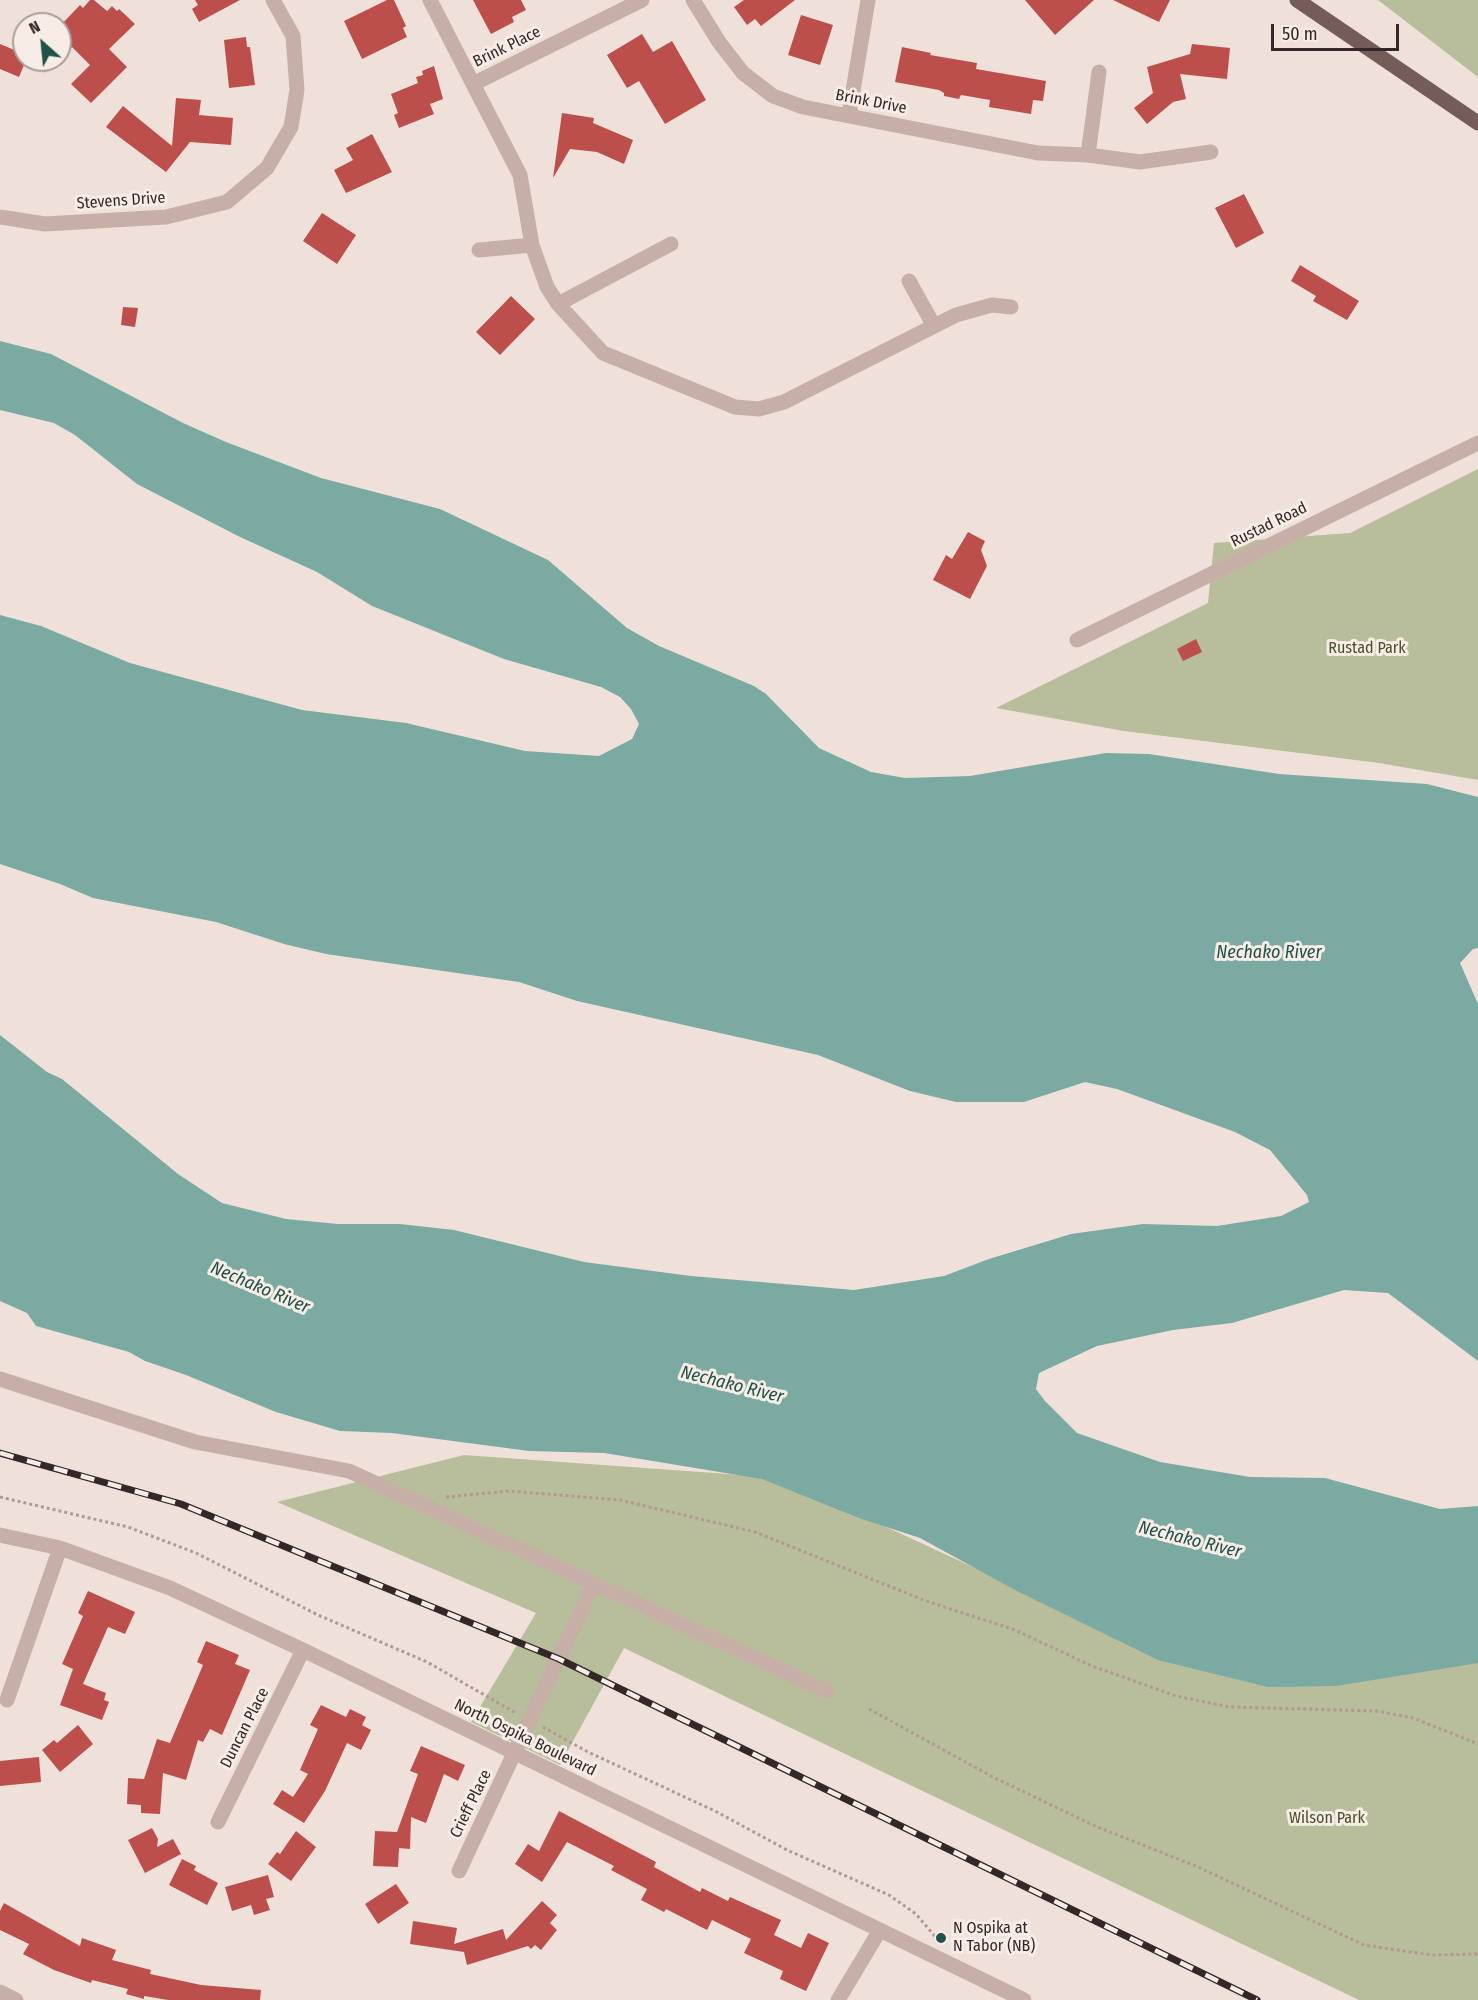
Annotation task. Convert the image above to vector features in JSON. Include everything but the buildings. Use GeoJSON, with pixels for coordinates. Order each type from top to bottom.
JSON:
{"type":"FeatureCollection","features":[{"type":"Feature","properties":{"kind":"main road"},"geometry":{"type":"LineString","coordinates":[[1297,0],[1478,123]]}},
{"type":"Feature","properties":{"kind":"street","name":"Brink Place"},"geometry":{"type":"LineString","coordinates":[[430,0],[473,84],[642,0]]}},
{"type":"Feature","properties":{"kind":"street","name":"Brink Drive"},"geometry":{"type":"LineString","coordinates":[[693,0],[719,42],[744,73],[773,96],[803,107],[1038,153],[1088,155],[1140,162],[1211,152]]}},
{"type":"Feature","properties":{"kind":"street"},"geometry":{"type":"LineString","coordinates":[[849,115],[868,0]]}},
{"type":"Feature","properties":{"kind":"street","name":"Stevens Drive"},"geometry":{"type":"LineString","coordinates":[[0,218],[45,224],[166,217],[227,202],[267,168],[291,127],[297,90],[293,36],[278,1]]}},
{"type":"Feature","properties":{"kind":"street"},"geometry":{"type":"LineString","coordinates":[[1088,155],[1099,72]]}},
{"type":"Feature","properties":{"kind":"street"},"geometry":{"type":"LineString","coordinates":[[473,84],[520,175],[532,245],[547,287],[558,304],[603,352],[735,407],[759,409],[784,402],[934,326],[973,309],[992,305],[1011,307]]}},
{"type":"Feature","properties":{"kind":"street"},"geometry":{"type":"LineString","coordinates":[[558,304],[671,244]]}},
{"type":"Feature","properties":{"kind":"street"},"geometry":{"type":"LineString","coordinates":[[479,250],[532,245]]}},
{"type":"Feature","properties":{"kind":"street"},"geometry":{"type":"LineString","coordinates":[[909,281],[934,326]]}},
{"type":"Feature","properties":{"kind":"street","name":"Rustad Road"},"geometry":{"type":"LineString","coordinates":[[1077,640],[1478,443]]}},
{"type":"Feature","properties":{"kind":"street"},"geometry":{"type":"LineString","coordinates":[[0,1379],[195,1442],[349,1471],[827,1691]]}},
{"type":"Feature","properties":{"kind":"street","name":"North Ospika Boulevard"},"geometry":{"type":"LineString","coordinates":[[0,1535],[60,1548],[170,1588],[303,1650],[1024,2000]]}},
{"type":"Feature","properties":{"kind":"street"},"geometry":{"type":"LineString","coordinates":[[7,1700],[60,1548]]}},
{"type":"Feature","properties":{"kind":"street","name":"Crieff Place"},"geometry":{"type":"LineString","coordinates":[[459,1872],[593,1585]]}},
{"type":"Feature","properties":{"kind":"street","name":"Duncan Place"},"geometry":{"type":"LineString","coordinates":[[218,1822],[303,1650]]}},
{"type":"Feature","properties":{"kind":"street"},"geometry":{"type":"LineString","coordinates":[[838,2000],[880,1930]]}},
{"type":"Feature","properties":{"kind":"street"},"geometry":{"type":"LineString","coordinates":[[0,1992],[16,2000]]}},
{"type":"Feature","properties":{"kind":"path"},"geometry":{"type":"LineString","coordinates":[[444,1497],[509,1491],[620,1500],[755,1532],[926,1601],[1015,1630],[1092,1666],[1176,1696],[1230,1707],[1377,1711],[1413,1718],[1478,1744]]}},
{"type":"Feature","properties":{"kind":"path"},"geometry":{"type":"LineString","coordinates":[[0,1497],[128,1527],[196,1553],[318,1615],[427,1662],[588,1752],[717,1812],[787,1850],[889,1895],[916,1914],[937,1936],[945,1961]]}},
{"type":"Feature","properties":{"kind":"path"},"geometry":{"type":"LineString","coordinates":[[869,1709],[991,1776],[1074,1816],[1198,1867],[1364,1945],[1431,1955],[1478,1954]]}},
{"type":"Feature","properties":{"kind":"green space"},"geometry":{"type":"Polygon","coordinates":[[[1378,0],[1478,0],[1478,77],[1378,0]]]}},
{"type":"Feature","properties":{"kind":"green space","name":"Rustad Park"},"geometry":{"type":"Polygon","coordinates":[[[1478,469],[1478,780],[1379,763],[1124,731],[996,708],[1208,603],[1214,543],[1350,533],[1478,469]]]}},
{"type":"Feature","properties":{"kind":"green space","name":"Wilson Park"},"geometry":{"type":"Polygon","coordinates":[[[464,1455],[770,1477],[789,1482],[1027,1592],[1478,1649],[1478,2000],[1359,2000],[624,1648],[560,1765],[471,1722],[536,1613],[277,1502],[464,1455]]]}},
{"type":"Feature","properties":{"kind":"water","name":"Nechako River"},"geometry":{"type":"Polygon","coordinates":[[[0,341],[51,354],[183,423],[226,442],[321,478],[440,509],[548,560],[627,628],[659,646],[754,686],[766,694],[819,748],[871,772],[905,778],[970,776],[1106,753],[1149,754],[1279,774],[1427,784],[1478,797],[1478,948],[1473,949],[1460,963],[1478,1004],[1478,1361],[1388,1293],[1344,1290],[1232,1323],[1173,1330],[1097,1346],[1039,1373],[1036,1389],[1077,1433],[1160,1462],[1250,1477],[1325,1478],[1440,1509],[1478,1506],[1478,1663],[1336,1686],[1268,1687],[1158,1660],[1015,1590],[920,1538],[859,1518],[762,1479],[604,1453],[529,1451],[392,1433],[340,1431],[276,1412],[186,1375],[145,1361],[129,1352],[36,1326],[27,1313],[0,1301],[0,1035],[47,1072],[62,1079],[178,1174],[222,1203],[286,1219],[338,1224],[400,1224],[454,1230],[584,1262],[691,1276],[854,1290],[944,1276],[989,1259],[1071,1234],[1143,1224],[1217,1226],[1281,1216],[1309,1202],[1307,1195],[1270,1150],[1235,1132],[1117,1089],[1085,1082],[1024,1102],[956,1102],[910,1091],[818,1055],[577,1001],[519,982],[326,954],[284,944],[216,922],[93,898],[60,884],[0,864],[0,615],[41,626],[130,663],[302,710],[406,723],[525,751],[599,756],[632,739],[639,724],[631,709],[620,697],[601,687],[504,659],[372,606],[317,572],[240,537],[137,484],[75,435],[54,423],[0,410],[0,341]]]}},
{"type":"Feature","properties":{"kind":"railway"},"geometry":{"type":"LineString","coordinates":[[0,1453],[181,1504],[559,1659],[1257,2000]]}},
{"type":"Feature","properties":{"kind":"place","name":"N Ospika at N Tabor (NB)"},"geometry":{"type":"Point","coordinates":[941,1938]}}]}
